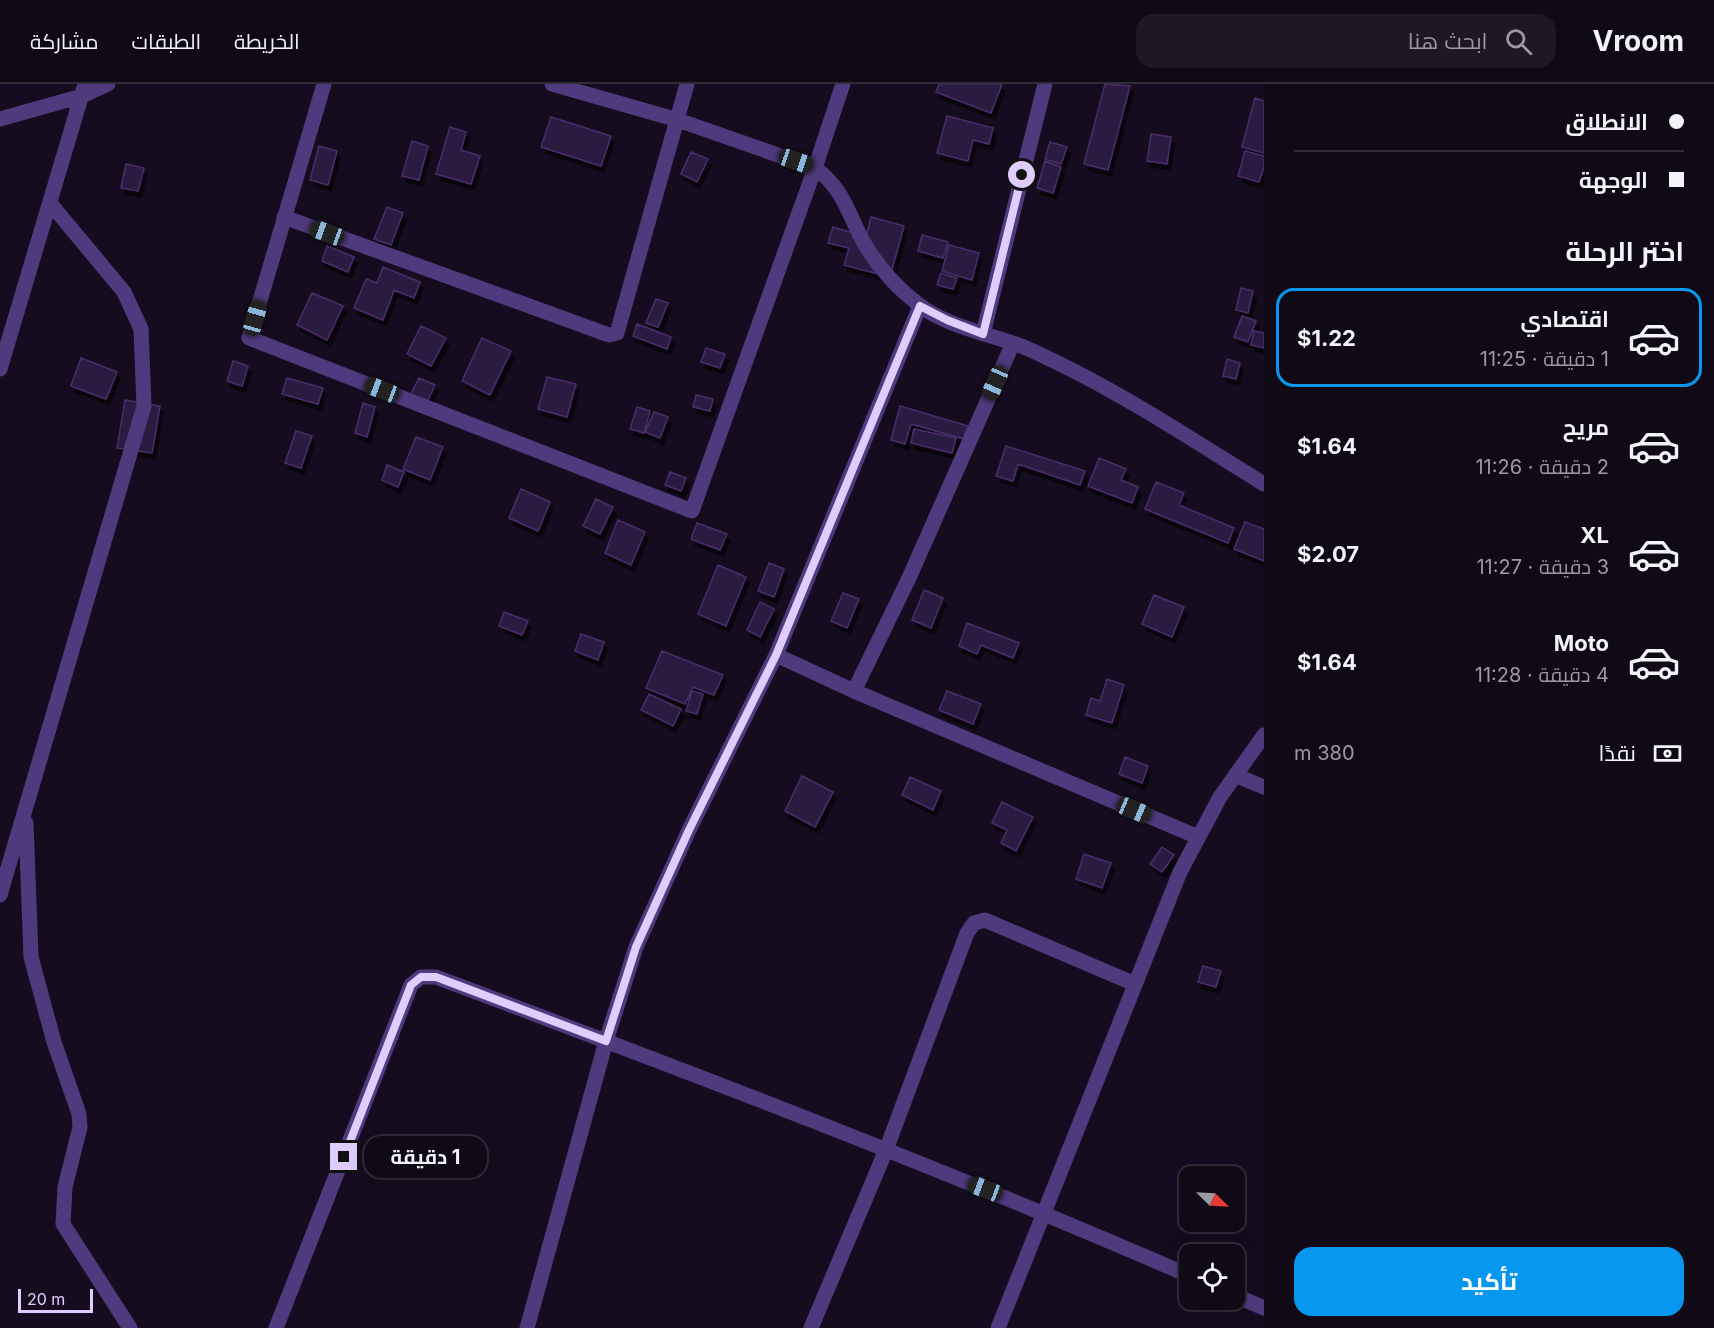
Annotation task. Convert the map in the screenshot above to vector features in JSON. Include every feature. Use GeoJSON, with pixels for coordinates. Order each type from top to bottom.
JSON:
{"type":"FeatureCollection","features":[{"type":"Feature","properties":{"kind":"street"},"geometry":{"type":"LineString","coordinates":[[0,119],[83,90],[108,84]]}},
{"type":"Feature","properties":{"kind":"street"},"geometry":{"type":"LineString","coordinates":[[324,84],[249,338],[692,511],[843,84]]}},
{"type":"Feature","properties":{"kind":"street"},"geometry":{"type":"LineString","coordinates":[[552,84],[678,120],[815,168],[837,187],[863,241],[878,265],[895,285],[920,306],[947,320],[1013,343],[1056,362],[1188,436],[1264,484]]}},
{"type":"Feature","properties":{"kind":"street"},"geometry":{"type":"LineString","coordinates":[[284,217],[609,335],[617,333],[687,84]]}},
{"type":"Feature","properties":{"kind":"street"},"geometry":{"type":"LineString","coordinates":[[983,334],[1045,84]]}},
{"type":"Feature","properties":{"kind":"street"},"geometry":{"type":"LineString","coordinates":[[0,369],[83,90]]}},
{"type":"Feature","properties":{"kind":"street"},"geometry":{"type":"LineString","coordinates":[[0,894],[144,406],[141,329],[124,292],[50,203]]}},
{"type":"Feature","properties":{"kind":"street"},"geometry":{"type":"LineString","coordinates":[[527,1328],[606,1041],[636,947],[689,830],[776,655],[920,306]]}},
{"type":"Feature","properties":{"kind":"street"},"geometry":{"type":"LineString","coordinates":[[854,691],[909,578],[1013,343]]}},
{"type":"Feature","properties":{"kind":"street"},"geometry":{"type":"LineString","coordinates":[[776,655],[854,691],[1198,837]]}},
{"type":"Feature","properties":{"kind":"street"},"geometry":{"type":"LineString","coordinates":[[998,1328],[1180,873],[1220,797],[1264,735]]}},
{"type":"Feature","properties":{"kind":"street"},"geometry":{"type":"LineString","coordinates":[[1235,775],[1264,787]]}},
{"type":"Feature","properties":{"kind":"street"},"geometry":{"type":"LineString","coordinates":[[26,811],[30,957],[54,1042],[79,1114],[80,1127],[65,1186],[63,1224],[130,1328]]}},
{"type":"Feature","properties":{"kind":"street"},"geometry":{"type":"LineString","coordinates":[[811,1328],[886,1150],[966,933],[974,923],[985,920],[1136,984]]}},
{"type":"Feature","properties":{"kind":"street"},"geometry":{"type":"LineString","coordinates":[[276,1328],[411,985],[421,977],[436,977],[606,1041],[1044,1212],[1179,1271]]}},
{"type":"Feature","properties":{"kind":"street"},"geometry":{"type":"LineString","coordinates":[[1245,1300],[1264,1308]]}},
{"type":"Feature","properties":{"kind":"building"},"geometry":{"type":"Polygon","coordinates":[[[939,84],[1002,84],[991,113],[936,92],[939,84]]]}},
{"type":"Feature","properties":{"kind":"building"},"geometry":{"type":"Polygon","coordinates":[[[1105,84],[1130,86],[1108,170],[1084,164],[1105,84]]]}},
{"type":"Feature","properties":{"kind":"building"},"geometry":{"type":"Polygon","coordinates":[[[1255,98],[1264,101],[1264,153],[1242,147],[1255,98]]]}},
{"type":"Feature","properties":{"kind":"building"},"geometry":{"type":"Polygon","coordinates":[[[947,116],[993,128],[989,144],[973,140],[968,161],[937,153],[947,116]]]}},
{"type":"Feature","properties":{"kind":"building"},"geometry":{"type":"Polygon","coordinates":[[[551,117],[611,136],[601,166],[541,147],[551,117]]]}},
{"type":"Feature","properties":{"kind":"building"},"geometry":{"type":"Polygon","coordinates":[[[450,127],[466,132],[461,150],[480,156],[471,184],[436,174],[450,127]]]}},
{"type":"Feature","properties":{"kind":"building"},"geometry":{"type":"Polygon","coordinates":[[[1151,134],[1171,137],[1167,164],[1147,161],[1151,134]]]}},
{"type":"Feature","properties":{"kind":"building"},"geometry":{"type":"Polygon","coordinates":[[[412,141],[428,146],[419,180],[402,176],[412,141]]]}},
{"type":"Feature","properties":{"kind":"building"},"geometry":{"type":"Polygon","coordinates":[[[1050,142],[1067,147],[1061,164],[1045,159],[1050,142]]]}},
{"type":"Feature","properties":{"kind":"building"},"geometry":{"type":"Polygon","coordinates":[[[319,146],[337,151],[328,185],[310,180],[319,146]]]}},
{"type":"Feature","properties":{"kind":"building"},"geometry":{"type":"Polygon","coordinates":[[[1245,151],[1264,156],[1264,167],[1259,182],[1238,176],[1245,151]]]}},
{"type":"Feature","properties":{"kind":"building"},"geometry":{"type":"Polygon","coordinates":[[[691,152],[708,159],[697,182],[681,174],[691,152]]]}},
{"type":"Feature","properties":{"kind":"building"},"geometry":{"type":"Polygon","coordinates":[[[1045,161],[1061,167],[1053,193],[1037,188],[1045,161]]]}},
{"type":"Feature","properties":{"kind":"building"},"geometry":{"type":"Polygon","coordinates":[[[126,164],[144,168],[138,191],[121,188],[126,164]]]}},
{"type":"Feature","properties":{"kind":"building"},"geometry":{"type":"Polygon","coordinates":[[[387,207],[403,213],[391,245],[374,239],[387,207]]]}},
{"type":"Feature","properties":{"kind":"building"},"geometry":{"type":"Polygon","coordinates":[[[871,217],[904,226],[890,277],[844,265],[849,248],[828,243],[833,227],[866,237],[871,217]]]}},
{"type":"Feature","properties":{"kind":"building"},"geometry":{"type":"Polygon","coordinates":[[[922,235],[948,242],[943,258],[918,251],[922,235]]]}},
{"type":"Feature","properties":{"kind":"building"},"geometry":{"type":"Polygon","coordinates":[[[949,245],[979,253],[972,280],[942,271],[949,245]]]}},
{"type":"Feature","properties":{"kind":"building"},"geometry":{"type":"Polygon","coordinates":[[[327,246],[354,257],[348,272],[322,261],[327,246]]]}},
{"type":"Feature","properties":{"kind":"building"},"geometry":{"type":"Polygon","coordinates":[[[383,267],[420,282],[414,298],[394,290],[383,320],[354,308],[366,279],[377,283],[383,267]]]}},
{"type":"Feature","properties":{"kind":"building"},"geometry":{"type":"Polygon","coordinates":[[[941,273],[957,278],[953,289],[937,285],[941,273]]]}},
{"type":"Feature","properties":{"kind":"building"},"geometry":{"type":"Polygon","coordinates":[[[1241,288],[1253,291],[1248,313],[1236,310],[1241,288]]]}},
{"type":"Feature","properties":{"kind":"building"},"geometry":{"type":"Polygon","coordinates":[[[312,293],[343,306],[327,340],[297,325],[312,293]]]}},
{"type":"Feature","properties":{"kind":"building"},"geometry":{"type":"Polygon","coordinates":[[[656,299],[668,303],[658,327],[646,323],[656,299]]]}},
{"type":"Feature","properties":{"kind":"building"},"geometry":{"type":"Polygon","coordinates":[[[1242,316],[1256,321],[1248,342],[1234,337],[1242,316]]]}},
{"type":"Feature","properties":{"kind":"building"},"geometry":{"type":"Polygon","coordinates":[[[637,324],[671,337],[667,349],[633,336],[637,324]]]}},
{"type":"Feature","properties":{"kind":"building"},"geometry":{"type":"Polygon","coordinates":[[[421,326],[446,338],[431,366],[407,354],[421,326]]]}},
{"type":"Feature","properties":{"kind":"building"},"geometry":{"type":"Polygon","coordinates":[[[1254,331],[1264,333],[1264,348],[1251,345],[1254,331]]]}},
{"type":"Feature","properties":{"kind":"building"},"geometry":{"type":"Polygon","coordinates":[[[482,338],[511,351],[490,395],[462,381],[482,338]]]}},
{"type":"Feature","properties":{"kind":"building"},"geometry":{"type":"Polygon","coordinates":[[[706,348],[725,354],[720,368],[701,362],[706,348]]]}},
{"type":"Feature","properties":{"kind":"building"},"geometry":{"type":"Polygon","coordinates":[[[81,358],[117,372],[106,399],[71,386],[81,358]]]}},
{"type":"Feature","properties":{"kind":"building"},"geometry":{"type":"Polygon","coordinates":[[[1227,359],[1240,363],[1236,379],[1223,376],[1227,359]]]}},
{"type":"Feature","properties":{"kind":"building"},"geometry":{"type":"Polygon","coordinates":[[[233,361],[248,366],[242,386],[227,381],[233,361]]]}},
{"type":"Feature","properties":{"kind":"building"},"geometry":{"type":"Polygon","coordinates":[[[547,377],[576,384],[567,417],[538,409],[547,377]]]}},
{"type":"Feature","properties":{"kind":"building"},"geometry":{"type":"Polygon","coordinates":[[[287,378],[323,388],[318,404],[282,394],[287,378]]]}},
{"type":"Feature","properties":{"kind":"building"},"geometry":{"type":"Polygon","coordinates":[[[419,378],[435,385],[427,402],[411,394],[419,378]]]}},
{"type":"Feature","properties":{"kind":"building"},"geometry":{"type":"Polygon","coordinates":[[[696,395],[713,399],[710,411],[693,407],[696,395]]]}},
{"type":"Feature","properties":{"kind":"building"},"geometry":{"type":"Polygon","coordinates":[[[125,400],[160,406],[152,453],[117,448],[125,400]]]}},
{"type":"Feature","properties":{"kind":"building"},"geometry":{"type":"Polygon","coordinates":[[[363,403],[375,407],[367,437],[355,433],[363,403]]]}},
{"type":"Feature","properties":{"kind":"building"},"geometry":{"type":"Polygon","coordinates":[[[900,406],[968,426],[964,439],[911,424],[905,444],[891,440],[900,406]]]}},
{"type":"Feature","properties":{"kind":"building"},"geometry":{"type":"Polygon","coordinates":[[[637,407],[650,411],[644,433],[630,429],[637,407]]]}},
{"type":"Feature","properties":{"kind":"building"},"geometry":{"type":"Polygon","coordinates":[[[654,412],[668,417],[660,438],[645,432],[654,412]]]}},
{"type":"Feature","properties":{"kind":"building"},"geometry":{"type":"Polygon","coordinates":[[[914,429],[956,438],[952,453],[911,443],[914,429]]]}},
{"type":"Feature","properties":{"kind":"building"},"geometry":{"type":"Polygon","coordinates":[[[296,431],[312,436],[301,468],[285,463],[296,431]]]}},
{"type":"Feature","properties":{"kind":"building"},"geometry":{"type":"Polygon","coordinates":[[[416,437],[443,447],[430,480],[403,469],[416,437]]]}},
{"type":"Feature","properties":{"kind":"building"},"geometry":{"type":"Polygon","coordinates":[[[1006,446],[1085,471],[1080,485],[1018,464],[1013,481],[996,476],[1006,446]]]}},
{"type":"Feature","properties":{"kind":"building"},"geometry":{"type":"Polygon","coordinates":[[[1099,458],[1126,469],[1121,480],[1138,487],[1132,503],[1088,486],[1099,458]]]}},
{"type":"Feature","properties":{"kind":"building"},"geometry":{"type":"Polygon","coordinates":[[[387,465],[404,472],[398,487],[382,480],[387,465]]]}},
{"type":"Feature","properties":{"kind":"building"},"geometry":{"type":"Polygon","coordinates":[[[670,472],[686,478],[681,491],[665,485],[670,472]]]}},
{"type":"Feature","properties":{"kind":"building"},"geometry":{"type":"Polygon","coordinates":[[[1156,482],[1184,493],[1179,505],[1234,528],[1228,543],[1145,509],[1156,482]]]}},
{"type":"Feature","properties":{"kind":"building"},"geometry":{"type":"Polygon","coordinates":[[[521,489],[550,502],[538,531],[509,518],[521,489]]]}},
{"type":"Feature","properties":{"kind":"building"},"geometry":{"type":"Polygon","coordinates":[[[596,499],[613,507],[600,534],[583,526],[596,499]]]}},
{"type":"Feature","properties":{"kind":"building"},"geometry":{"type":"Polygon","coordinates":[[[618,520],[645,532],[631,565],[605,553],[618,520]]]}},
{"type":"Feature","properties":{"kind":"building"},"geometry":{"type":"Polygon","coordinates":[[[1245,522],[1264,529],[1264,561],[1234,549],[1245,522]]]}},
{"type":"Feature","properties":{"kind":"building"},"geometry":{"type":"Polygon","coordinates":[[[697,523],[727,534],[720,550],[691,539],[697,523]]]}},
{"type":"Feature","properties":{"kind":"building"},"geometry":{"type":"Polygon","coordinates":[[[769,563],[784,569],[774,597],[758,591],[769,563]]]}},
{"type":"Feature","properties":{"kind":"building"},"geometry":{"type":"Polygon","coordinates":[[[718,565],[746,577],[726,626],[698,614],[718,565]]]}},
{"type":"Feature","properties":{"kind":"building"},"geometry":{"type":"Polygon","coordinates":[[[924,590],[943,598],[931,628],[912,620],[924,590]]]}},
{"type":"Feature","properties":{"kind":"building"},"geometry":{"type":"Polygon","coordinates":[[[843,593],[859,599],[847,628],[831,621],[843,593]]]}},
{"type":"Feature","properties":{"kind":"building"},"geometry":{"type":"Polygon","coordinates":[[[1154,595],[1184,607],[1172,637],[1142,624],[1154,595]]]}},
{"type":"Feature","properties":{"kind":"building"},"geometry":{"type":"Polygon","coordinates":[[[760,602],[774,609],[760,637],[747,630],[760,602]]]}},
{"type":"Feature","properties":{"kind":"building"},"geometry":{"type":"Polygon","coordinates":[[[504,612],[528,621],[522,635],[499,626],[504,612]]]}},
{"type":"Feature","properties":{"kind":"building"},"geometry":{"type":"Polygon","coordinates":[[[967,623],[1019,643],[1013,658],[981,645],[977,654],[959,646],[967,623]]]}},
{"type":"Feature","properties":{"kind":"building"},"geometry":{"type":"Polygon","coordinates":[[[581,634],[604,642],[598,660],[575,651],[581,634]]]}},
{"type":"Feature","properties":{"kind":"building"},"geometry":{"type":"Polygon","coordinates":[[[662,651],[723,675],[714,695],[693,687],[685,704],[646,688],[662,651]]]}},
{"type":"Feature","properties":{"kind":"building"},"geometry":{"type":"Polygon","coordinates":[[[1107,679],[1124,685],[1112,723],[1086,715],[1091,698],[1100,701],[1107,679]]]}},
{"type":"Feature","properties":{"kind":"building"},"geometry":{"type":"Polygon","coordinates":[[[692,691],[703,694],[697,714],[686,711],[692,691]]]}},
{"type":"Feature","properties":{"kind":"building"},"geometry":{"type":"Polygon","coordinates":[[[947,691],[981,704],[973,724],[939,710],[947,691]]]}},
{"type":"Feature","properties":{"kind":"building"},"geometry":{"type":"Polygon","coordinates":[[[649,694],[681,709],[673,726],[641,710],[649,694]]]}},
{"type":"Feature","properties":{"kind":"building"},"geometry":{"type":"Polygon","coordinates":[[[1125,757],[1148,766],[1142,783],[1119,774],[1125,757]]]}},
{"type":"Feature","properties":{"kind":"building"},"geometry":{"type":"Polygon","coordinates":[[[802,776],[833,792],[815,827],[785,811],[802,776]]]}},
{"type":"Feature","properties":{"kind":"building"},"geometry":{"type":"Polygon","coordinates":[[[910,777],[941,791],[933,810],[902,795],[910,777]]]}},
{"type":"Feature","properties":{"kind":"building"},"geometry":{"type":"Polygon","coordinates":[[[1002,802],[1033,817],[1016,851],[1001,843],[1007,830],[992,823],[1002,802]]]}},
{"type":"Feature","properties":{"kind":"building"},"geometry":{"type":"Polygon","coordinates":[[[1162,847],[1174,855],[1162,872],[1150,864],[1162,847]]]}},
{"type":"Feature","properties":{"kind":"building"},"geometry":{"type":"Polygon","coordinates":[[[1084,854],[1111,863],[1102,888],[1076,879],[1084,854]]]}},
{"type":"Feature","properties":{"kind":"building"},"geometry":{"type":"Polygon","coordinates":[[[1203,966],[1221,971],[1216,987],[1198,982],[1203,966]]]}},
{"type":"Feature","properties":{"kind":"route"},"geometry":{"type":"LineString","coordinates":[[344,1157],[411,985],[421,977],[436,977],[606,1041],[636,947],[689,830],[776,655],[920,306],[947,320],[983,334],[1022,175]]}}]}
